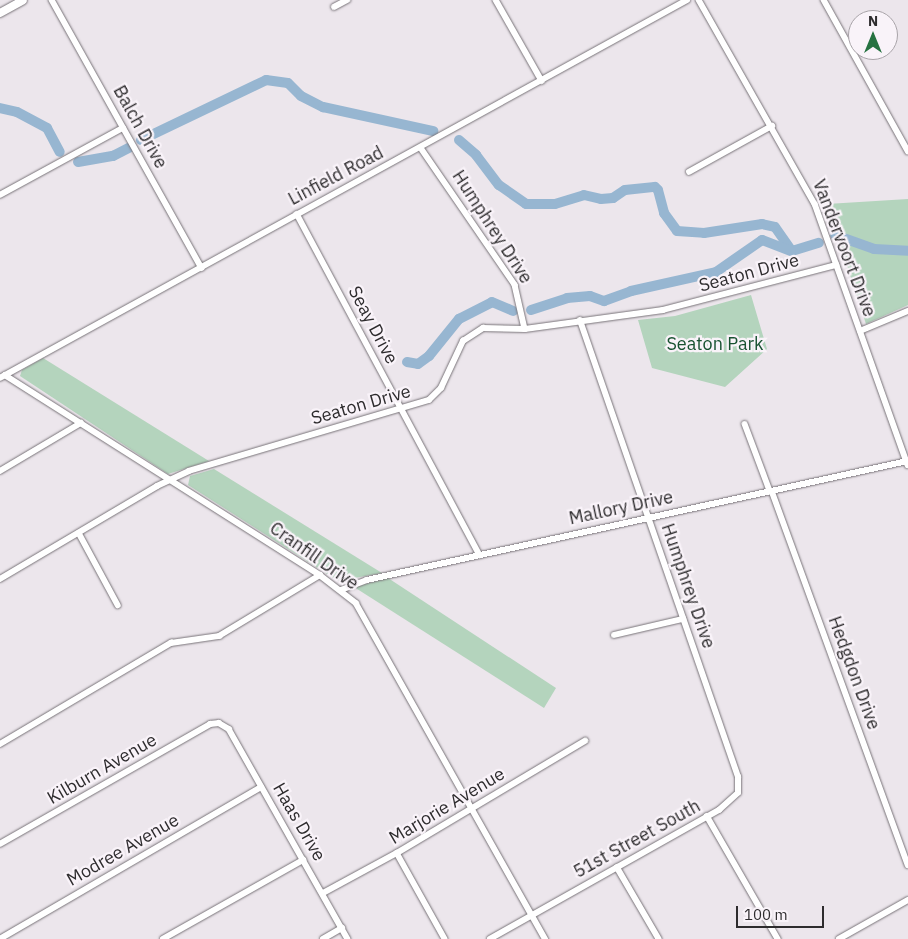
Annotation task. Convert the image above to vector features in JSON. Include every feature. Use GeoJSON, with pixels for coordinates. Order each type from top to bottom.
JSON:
{"type":"FeatureCollection","features":[{"type":"Feature","properties":{"kind":"street"},"geometry":{"type":"LineString","coordinates":[[0,14],[23,0]]}},
{"type":"Feature","properties":{"kind":"street","name":"Balch Drive"},"geometry":{"type":"LineString","coordinates":[[52,0],[202,268]]}},
{"type":"Feature","properties":{"kind":"street"},"geometry":{"type":"LineString","coordinates":[[334,8],[347,0]]}},
{"type":"Feature","properties":{"kind":"street"},"geometry":{"type":"LineString","coordinates":[[496,0],[542,81]]}},
{"type":"Feature","properties":{"kind":"street","name":"Linfield Road"},"geometry":{"type":"LineString","coordinates":[[3,376],[542,81],[686,0]]}},
{"type":"Feature","properties":{"kind":"street","name":"Vandervoort Drive"},"geometry":{"type":"LineString","coordinates":[[699,0],[808,190],[908,463]]}},
{"type":"Feature","properties":{"kind":"street"},"geometry":{"type":"LineString","coordinates":[[824,0],[908,151]]}},
{"type":"Feature","properties":{"kind":"street"},"geometry":{"type":"LineString","coordinates":[[689,172],[772,126]]}},
{"type":"Feature","properties":{"kind":"street"},"geometry":{"type":"LineString","coordinates":[[0,195],[122,128]]}},
{"type":"Feature","properties":{"kind":"street","name":"Humphrey Drive"},"geometry":{"type":"LineString","coordinates":[[420,148],[515,285],[525,329]]}},
{"type":"Feature","properties":{"kind":"street","name":"Seay Drive"},"geometry":{"type":"LineString","coordinates":[[297,214],[480,555]]}},
{"type":"Feature","properties":{"kind":"street","name":"Seaton Drive"},"geometry":{"type":"LineString","coordinates":[[0,579],[171,479],[429,400],[441,388],[458,349],[469,334],[483,328],[525,329],[683,306],[836,265]]}},
{"type":"Feature","properties":{"kind":"street"},"geometry":{"type":"LineString","coordinates":[[860,331],[908,311]]}},
{"type":"Feature","properties":{"kind":"street","name":"Humphrey Drive"},"geometry":{"type":"LineString","coordinates":[[580,321],[738,777]]}},
{"type":"Feature","properties":{"kind":"street","name":"Cranfill Drive"},"geometry":{"type":"LineString","coordinates":[[3,376],[171,479],[341,590],[368,621],[545,939]]}},
{"type":"Feature","properties":{"kind":"street"},"geometry":{"type":"LineString","coordinates":[[0,470],[81,423]]}},
{"type":"Feature","properties":{"kind":"street","name":"Hedgdon Drive"},"geometry":{"type":"LineString","coordinates":[[746,424],[908,865]]}},
{"type":"Feature","properties":{"kind":"street","name":"Mallory Drive"},"geometry":{"type":"LineString","coordinates":[[341,590],[367,580],[648,517],[908,463]]}},
{"type":"Feature","properties":{"kind":"street"},"geometry":{"type":"LineString","coordinates":[[79,533],[118,605]]}},
{"type":"Feature","properties":{"kind":"street"},"geometry":{"type":"LineString","coordinates":[[0,744],[172,643],[219,636],[320,576]]}},
{"type":"Feature","properties":{"kind":"street"},"geometry":{"type":"LineString","coordinates":[[614,636],[683,619]]}},
{"type":"Feature","properties":{"kind":"street","name":"Haas Drive"},"geometry":{"type":"LineString","coordinates":[[220,723],[229,729],[348,939]]}},
{"type":"Feature","properties":{"kind":"street","name":"Kilburn Avenue"},"geometry":{"type":"LineString","coordinates":[[0,844],[210,724],[220,723]]}},
{"type":"Feature","properties":{"kind":"street","name":"Marjorie Avenue"},"geometry":{"type":"LineString","coordinates":[[323,893],[398,854],[585,741]]}},
{"type":"Feature","properties":{"kind":"street","name":"51st Street South"},"geometry":{"type":"LineString","coordinates":[[490,939],[734,800],[738,793],[738,777]]}},
{"type":"Feature","properties":{"kind":"street","name":"Modree Avenue"},"geometry":{"type":"LineString","coordinates":[[0,939],[262,788]]}},
{"type":"Feature","properties":{"kind":"street"},"geometry":{"type":"LineString","coordinates":[[707,816],[778,939]]}},
{"type":"Feature","properties":{"kind":"street"},"geometry":{"type":"LineString","coordinates":[[398,854],[445,939]]}},
{"type":"Feature","properties":{"kind":"street"},"geometry":{"type":"LineString","coordinates":[[164,939],[303,860]]}},
{"type":"Feature","properties":{"kind":"street"},"geometry":{"type":"LineString","coordinates":[[617,867],[659,939]]}},
{"type":"Feature","properties":{"kind":"street"},"geometry":{"type":"LineString","coordinates":[[839,939],[908,900]]}},
{"type":"Feature","properties":{"kind":"street"},"geometry":{"type":"LineString","coordinates":[[323,939],[342,928]]}},
{"type":"Feature","properties":{"kind":"green space"},"geometry":{"type":"Polygon","coordinates":[[[908,199],[908,305],[866,324],[827,204],[908,199]]]}},
{"type":"Feature","properties":{"kind":"green space","name":"Seaton Park"},"geometry":{"type":"Polygon","coordinates":[[[751,295],[767,349],[725,387],[652,368],[638,320],[675,316],[751,295]]]}},
{"type":"Feature","properties":{"kind":"green space"},"geometry":{"type":"Polygon","coordinates":[[[43,358],[209,461],[168,474],[20,376],[22,370],[43,358]]]}},
{"type":"Feature","properties":{"kind":"green space"},"geometry":{"type":"Polygon","coordinates":[[[214,469],[382,573],[338,581],[188,485],[190,476],[214,469]]]}},
{"type":"Feature","properties":{"kind":"green space"},"geometry":{"type":"Polygon","coordinates":[[[388,578],[556,688],[544,708],[354,587],[388,578]]]}},
{"type":"Feature","properties":{"kind":"waterway"},"geometry":{"type":"LineString","coordinates":[[141,140],[266,80],[288,83],[301,96],[323,107],[433,131]]}},
{"type":"Feature","properties":{"kind":"waterway"},"geometry":{"type":"LineString","coordinates":[[0,108],[17,112],[47,128],[60,152]]}},
{"type":"Feature","properties":{"kind":"waterway"},"geometry":{"type":"LineString","coordinates":[[459,140],[476,155],[499,185],[526,204],[555,204],[584,195],[601,199],[613,198],[625,190],[655,187],[658,190],[664,213],[677,231],[704,233],[762,224],[775,227],[792,251],[819,243]]}},
{"type":"Feature","properties":{"kind":"waterway"},"geometry":{"type":"LineString","coordinates":[[78,162],[113,156],[129,148]]}},
{"type":"Feature","properties":{"kind":"waterway"},"geometry":{"type":"LineString","coordinates":[[835,235],[874,249],[908,251]]}},
{"type":"Feature","properties":{"kind":"waterway"},"geometry":{"type":"LineString","coordinates":[[531,310],[567,298],[590,296],[604,301],[631,291],[716,272],[762,240],[791,251]]}},
{"type":"Feature","properties":{"kind":"waterway"},"geometry":{"type":"LineString","coordinates":[[407,362],[418,364],[429,356],[459,319],[492,302],[513,311]]}}]}
